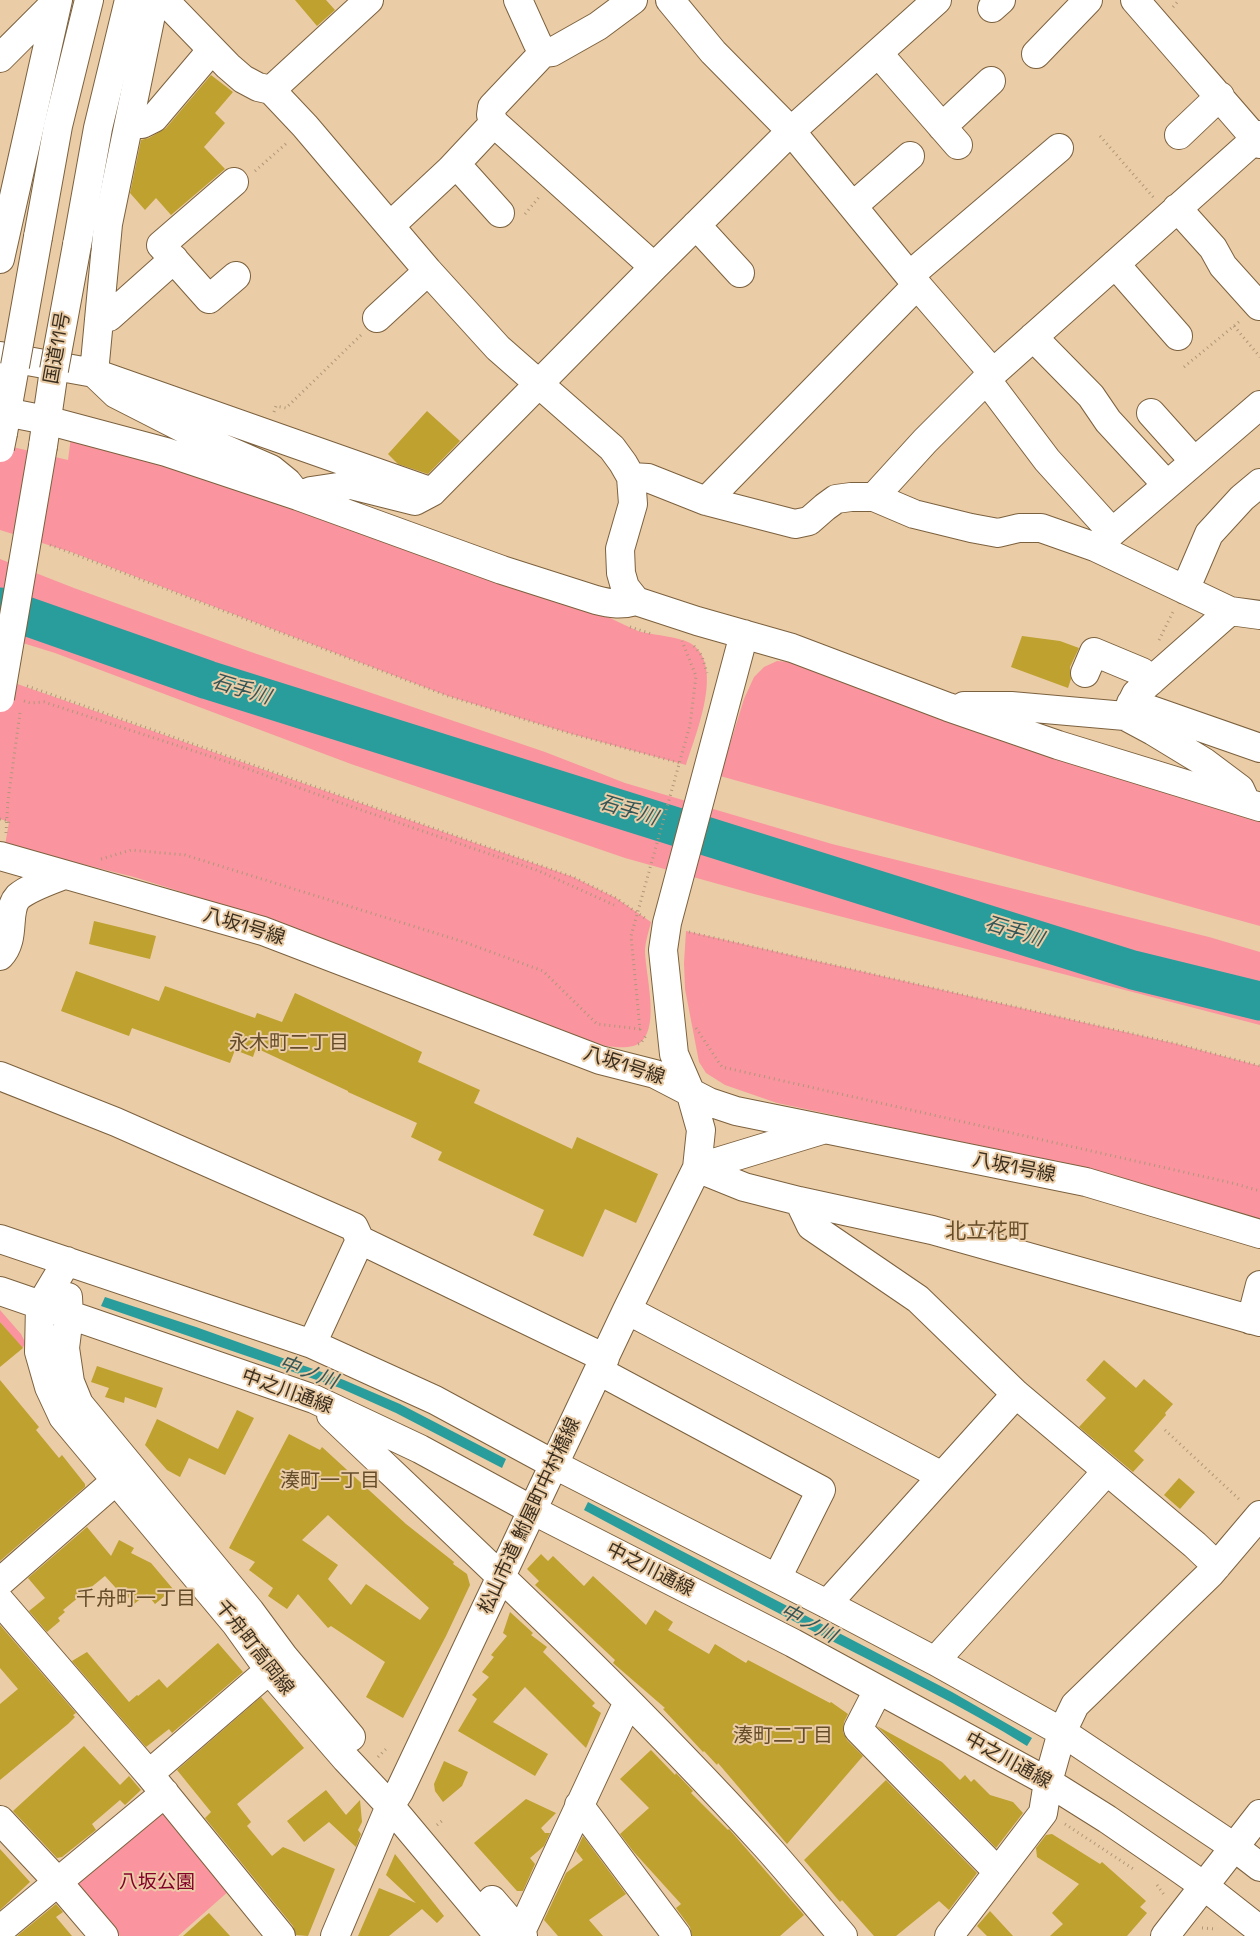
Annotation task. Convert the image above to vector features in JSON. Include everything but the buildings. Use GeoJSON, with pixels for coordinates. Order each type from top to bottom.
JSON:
{"type":"FeatureCollection","features":[{"type":"Feature","properties":{"kind":"main road"},"geometry":{"type":"LineString","coordinates":[[0,58],[58,0]]}},
{"type":"Feature","properties":{"kind":"main road"},"geometry":{"type":"LineString","coordinates":[[0,260],[4,223],[58,0]]}},
{"type":"Feature","properties":{"kind":"main road","name":"国道11号"},"geometry":{"type":"LineString","coordinates":[[2,426],[7,361],[38,237],[58,126],[89,0]]}},
{"type":"Feature","properties":{"kind":"main road","name":"国道11号"},"geometry":{"type":"LineString","coordinates":[[11,699],[44,433],[54,370],[98,128],[130,0]]}},
{"type":"Feature","properties":{"kind":"main road"},"geometry":{"type":"LineString","coordinates":[[94,373],[108,224],[151,15],[147,0]]}},
{"type":"Feature","properties":{"kind":"main road"},"geometry":{"type":"LineString","coordinates":[[164,0],[243,79],[258,87],[271,90],[305,126],[391,225],[428,271],[498,348],[539,383],[558,403],[612,448],[631,477],[633,504],[620,549],[621,573],[625,587],[636,601],[696,621],[792,648],[948,707],[1058,745],[1253,804]]}},
{"type":"Feature","properties":{"kind":"main road"},"geometry":{"type":"LineString","coordinates":[[271,90],[369,0]]}},
{"type":"Feature","properties":{"kind":"main road"},"geometry":{"type":"LineString","coordinates":[[518,0],[544,53]]}},
{"type":"Feature","properties":{"kind":"main road"},"geometry":{"type":"LineString","coordinates":[[633,0],[598,26],[552,52],[544,53],[492,108],[491,115],[494,123],[654,267]]}},
{"type":"Feature","properties":{"kind":"main road"},"geometry":{"type":"LineString","coordinates":[[298,496],[311,491],[351,485],[415,501],[432,492],[654,267],[791,132],[937,0]]}},
{"type":"Feature","properties":{"kind":"main road"},"geometry":{"type":"LineString","coordinates":[[1036,54],[1088,0]]}},
{"type":"Feature","properties":{"kind":"main road"},"geometry":{"type":"LineString","coordinates":[[874,497],[925,441],[990,376],[1173,212],[1259,139],[1135,0]]}},
{"type":"Feature","properties":{"kind":"main road"},"geometry":{"type":"LineString","coordinates":[[676,2],[713,52],[791,132],[990,376],[1104,540]]}},
{"type":"Feature","properties":{"kind":"main road"},"geometry":{"type":"LineString","coordinates":[[129,124],[142,124],[154,118],[213,51]]}},
{"type":"Feature","properties":{"kind":"main road"},"geometry":{"type":"LineString","coordinates":[[878,53],[950,136],[992,81]]}},
{"type":"Feature","properties":{"kind":"main road"},"geometry":{"type":"LineString","coordinates":[[1179,135],[1220,96]]}},
{"type":"Feature","properties":{"kind":"main road"},"geometry":{"type":"LineString","coordinates":[[391,225],[456,164],[494,123]]}},
{"type":"Feature","properties":{"kind":"main road"},"geometry":{"type":"LineString","coordinates":[[706,501],[913,280],[1059,148]]}},
{"type":"Feature","properties":{"kind":"main road"},"geometry":{"type":"LineString","coordinates":[[853,206],[910,156]]}},
{"type":"Feature","properties":{"kind":"main road"},"geometry":{"type":"LineString","coordinates":[[456,164],[512,214]]}},
{"type":"Feature","properties":{"kind":"main road"},"geometry":{"type":"LineString","coordinates":[[234,182],[161,245],[209,299],[236,276]]}},
{"type":"Feature","properties":{"kind":"main road"},"geometry":{"type":"LineString","coordinates":[[1173,212],[1213,248],[1223,266],[1259,306]]}},
{"type":"Feature","properties":{"kind":"main road"},"geometry":{"type":"LineString","coordinates":[[696,225],[740,273]]}},
{"type":"Feature","properties":{"kind":"main road"},"geometry":{"type":"LineString","coordinates":[[99,319],[108,317],[174,259]]}},
{"type":"Feature","properties":{"kind":"main road"},"geometry":{"type":"LineString","coordinates":[[1115,264],[1178,336]]}},
{"type":"Feature","properties":{"kind":"main road"},"geometry":{"type":"LineString","coordinates":[[378,318],[428,271]]}},
{"type":"Feature","properties":{"kind":"main road"},"geometry":{"type":"LineString","coordinates":[[1033,337],[1091,396],[1108,421],[1167,485]]}},
{"type":"Feature","properties":{"kind":"main road"},"geometry":{"type":"LineString","coordinates":[[7,361],[94,373],[432,492]]}},
{"type":"Feature","properties":{"kind":"main road"},"geometry":{"type":"LineString","coordinates":[[94,373],[116,394],[218,446],[271,470],[287,482],[298,496]]}},
{"type":"Feature","properties":{"kind":"main road"},"geometry":{"type":"LineString","coordinates":[[1104,540],[1260,405]]}},
{"type":"Feature","properties":{"kind":"main road"},"geometry":{"type":"LineString","coordinates":[[1151,413],[1194,462]]}},
{"type":"Feature","properties":{"kind":"main road"},"geometry":{"type":"LineString","coordinates":[[2,426],[166,452],[298,496],[502,570],[608,604],[624,605],[636,601]]}},
{"type":"Feature","properties":{"kind":"main road"},"geometry":{"type":"LineString","coordinates":[[631,477],[648,478],[706,501],[795,524],[809,521],[836,499],[874,497],[914,514],[971,528],[998,533],[1019,528],[1041,528],[1104,540],[1185,590],[1230,611],[1260,615]]}},
{"type":"Feature","properties":{"kind":"main road"},"geometry":{"type":"LineString","coordinates":[[1185,590],[1209,534],[1236,504],[1260,483]]}},
{"type":"Feature","properties":{"kind":"main road"},"geometry":{"type":"LineString","coordinates":[[1128,709],[1147,676],[1230,611]]}},
{"type":"Feature","properties":{"kind":"main road","name":"松山市道 鮒屋町中村橋線"},"geometry":{"type":"LineString","coordinates":[[335,1936],[394,1799],[555,1465],[627,1310],[697,1168],[700,1130],[690,1091],[674,1054],[663,950],[697,765],[744,634]]}},
{"type":"Feature","properties":{"kind":"main road"},"geometry":{"type":"LineString","coordinates":[[1085,674],[1094,652],[1147,676]]}},
{"type":"Feature","properties":{"kind":"main road"},"geometry":{"type":"LineString","coordinates":[[948,707],[980,705],[1128,709],[1260,748]]}},
{"type":"Feature","properties":{"kind":"main road"},"geometry":{"type":"LineString","coordinates":[[1128,709],[1153,731],[1204,762],[1240,789],[1253,804]]}},
{"type":"Feature","properties":{"kind":"main road","name":"八坂1号線"},"geometry":{"type":"LineString","coordinates":[[3,849],[64,874],[263,931],[600,1060],[655,1074],[709,1102],[736,1111],[1086,1182],[1260,1234]]}},
{"type":"Feature","properties":{"kind":"main road"},"geometry":{"type":"LineString","coordinates":[[0,956],[7,948],[12,906],[19,896],[64,874]]}},
{"type":"Feature","properties":{"kind":"main road"},"geometry":{"type":"LineString","coordinates":[[0,1076],[116,1122],[354,1227],[360,1240],[602,1365],[821,1490],[777,1578]]}},
{"type":"Feature","properties":{"kind":"main road"},"geometry":{"type":"LineString","coordinates":[[697,1168],[824,1130]]}},
{"type":"Feature","properties":{"kind":"main road"},"geometry":{"type":"LineString","coordinates":[[697,1168],[744,1187],[932,1230],[1256,1321],[1260,1284]]}},
{"type":"Feature","properties":{"kind":"main road"},"geometry":{"type":"LineString","coordinates":[[799,1201],[811,1226],[918,1299],[1016,1394],[1196,1545],[1217,1566]]}},
{"type":"Feature","properties":{"kind":"main road"},"geometry":{"type":"LineString","coordinates":[[0,1239],[312,1344],[435,1400],[555,1465],[935,1661],[1062,1732],[1234,1846],[1260,1867]]}},
{"type":"Feature","properties":{"kind":"main road"},"geometry":{"type":"LineString","coordinates":[[312,1344],[360,1240]]}},
{"type":"Feature","properties":{"kind":"main road","name":"千舟町高岡線"},"geometry":{"type":"LineString","coordinates":[[67,1261],[40,1306],[39,1352],[49,1387],[64,1417],[123,1474]]}},
{"type":"Feature","properties":{"kind":"main road","name":"千舟町高岡線"},"geometry":{"type":"LineString","coordinates":[[67,1261],[69,1316],[65,1348],[70,1382],[79,1404],[123,1474],[236,1624],[276,1664],[346,1760],[394,1799],[515,1935]]}},
{"type":"Feature","properties":{"kind":"main road","name":"中之川通線"},"geometry":{"type":"LineString","coordinates":[[0,1291],[314,1399],[420,1449],[532,1510],[784,1639],[1048,1782],[1107,1819],[1204,1886],[1260,1930]]}},
{"type":"Feature","properties":{"kind":"main road"},"geometry":{"type":"LineString","coordinates":[[627,1310],[942,1476]]}},
{"type":"Feature","properties":{"kind":"main road"},"geometry":{"type":"LineString","coordinates":[[827,1604],[1016,1394]]}},
{"type":"Feature","properties":{"kind":"main road"},"geometry":{"type":"LineString","coordinates":[[314,1399],[628,1702],[767,1847],[843,1936]]}},
{"type":"Feature","properties":{"kind":"main road"},"geometry":{"type":"LineString","coordinates":[[935,1661],[1107,1471]]}},
{"type":"Feature","properties":{"kind":"main road"},"geometry":{"type":"LineString","coordinates":[[0,1582],[123,1474]]}},
{"type":"Feature","properties":{"kind":"main road"},"geometry":{"type":"LineString","coordinates":[[949,1936],[1042,1813],[1048,1782],[1062,1732],[1075,1705],[1217,1566],[1259,1516]]}},
{"type":"Feature","properties":{"kind":"main road"},"geometry":{"type":"LineString","coordinates":[[0,1601],[157,1783],[282,1936]]}},
{"type":"Feature","properties":{"kind":"main road"},"geometry":{"type":"LineString","coordinates":[[0,1930],[57,1881],[276,1664]]}},
{"type":"Feature","properties":{"kind":"main road"},"geometry":{"type":"LineString","coordinates":[[878,1690],[858,1729],[998,1872]]}},
{"type":"Feature","properties":{"kind":"main road"},"geometry":{"type":"LineString","coordinates":[[515,1935],[628,1702]]}},
{"type":"Feature","properties":{"kind":"main road"},"geometry":{"type":"LineString","coordinates":[[579,1805],[677,1936]]}},
{"type":"Feature","properties":{"kind":"main road"},"geometry":{"type":"LineString","coordinates":[[1165,1936],[1260,1814]]}},
{"type":"Feature","properties":{"kind":"main road"},"geometry":{"type":"LineString","coordinates":[[0,1820],[57,1881],[104,1936]]}},
{"type":"Feature","properties":{"kind":"path"},"geometry":{"type":"LineString","coordinates":[[234,182],[242,184],[305,126]]}},
{"type":"Feature","properties":{"kind":"path"},"geometry":{"type":"LineString","coordinates":[[1100,136],[1173,212]]}},
{"type":"Feature","properties":{"kind":"path"},"geometry":{"type":"LineString","coordinates":[[512,214],[555,178]]}},
{"type":"Feature","properties":{"kind":"path"},"geometry":{"type":"LineString","coordinates":[[1184,367],[1259,306]]}},
{"type":"Feature","properties":{"kind":"path"},"geometry":{"type":"LineString","coordinates":[[265,434],[276,406],[286,408],[378,318]]}},
{"type":"Feature","properties":{"kind":"path"},"geometry":{"type":"LineString","coordinates":[[1234,326],[1260,357]]}},
{"type":"Feature","properties":{"kind":"path"},"geometry":{"type":"LineString","coordinates":[[48,553],[48,545],[71,552],[448,696],[572,734],[680,763],[697,765]]}},
{"type":"Feature","properties":{"kind":"path"},"geometry":{"type":"LineString","coordinates":[[1147,676],[1185,590]]}},
{"type":"Feature","properties":{"kind":"path"},"geometry":{"type":"LineString","coordinates":[[94,862],[132,850],[185,856],[464,942],[543,971],[597,1024],[640,1029],[631,936],[690,725],[696,676],[682,641],[674,638]]}},
{"type":"Feature","properties":{"kind":"path"},"geometry":{"type":"LineString","coordinates":[[3,849],[8,800],[11,699],[25,686],[573,877],[616,898],[638,913],[668,928],[1177,1044],[1260,1066]]}},
{"type":"Feature","properties":{"kind":"path"},"geometry":{"type":"LineString","coordinates":[[11,699],[30,704],[44,702],[240,766],[539,871],[614,906]]}},
{"type":"Feature","properties":{"kind":"path"},"geometry":{"type":"LineString","coordinates":[[691,1024],[692,1031]]}},
{"type":"Feature","properties":{"kind":"path"},"geometry":{"type":"LineString","coordinates":[[696,1026],[722,1067],[1232,1183],[1260,1191]]}},
{"type":"Feature","properties":{"kind":"path"},"geometry":{"type":"LineString","coordinates":[[633,1046],[641,1043],[650,1030]]}},
{"type":"Feature","properties":{"kind":"path"},"geometry":{"type":"LineString","coordinates":[[1165,1430],[1259,1516]]}},
{"type":"Feature","properties":{"kind":"path"},"geometry":{"type":"LineString","coordinates":[[1043,1810],[1142,1875]]}},
{"type":"Feature","properties":{"kind":"path"},"geometry":{"type":"LineString","coordinates":[[1150,1880],[1158,1886],[1167,1900]]}},
{"type":"Feature","properties":{"kind":"path"},"geometry":{"type":"LineString","coordinates":[[1197,1931],[1203,1928],[1217,1929],[1222,1932]]}},
{"type":"Feature","properties":{"kind":"green space"},"geometry":{"type":"Polygon","coordinates":[[[71,437],[305,508],[427,558],[610,618],[638,631],[689,642],[702,656],[706,669],[707,685],[700,720],[686,765],[572,734],[448,696],[71,552],[0,530],[0,444],[68,460],[71,437]]]}},
{"type":"Feature","properties":{"kind":"green space"},"geometry":{"type":"Polygon","coordinates":[[[0,559],[251,652],[545,752],[625,783],[832,844],[1209,937],[1260,952],[1260,1025],[754,894],[625,858],[351,764],[55,653],[0,636],[0,559]]]}},
{"type":"Feature","properties":{"kind":"green space"},"geometry":{"type":"Polygon","coordinates":[[[777,661],[801,663],[1260,814],[1260,926],[720,776],[744,699],[754,677],[764,667],[777,661]]]}},
{"type":"Feature","properties":{"kind":"green space"},"geometry":{"type":"Polygon","coordinates":[[[0,678],[573,877],[616,898],[651,922],[645,952],[651,1012],[647,1033],[642,1041],[634,1046],[605,1046],[207,900],[134,877],[5,845],[9,822],[0,819],[0,678]]]}},
{"type":"Feature","properties":{"kind":"green space"},"geometry":{"type":"Polygon","coordinates":[[[686,931],[1177,1044],[1260,1066],[1260,1225],[1054,1162],[777,1103],[725,1085],[706,1073],[699,1062],[685,989],[686,931]]]}},
{"type":"Feature","properties":{"kind":"green space"},"geometry":{"type":"Polygon","coordinates":[[[0,1310],[21,1334],[26,1344],[22,1348],[0,1322],[0,1310]]]}},
{"type":"Feature","properties":{"kind":"green space","name":"八坂公園"},"geometry":{"type":"Polygon","coordinates":[[[158,1812],[168,1813],[230,1890],[178,1936],[120,1936],[77,1887],[78,1879],[158,1812]]]}},
{"type":"Feature","properties":{"kind":"water","name":"中ノ川"},"geometry":{"type":"Polygon","coordinates":[[[105,1297],[196,1327],[344,1380],[400,1404],[506,1459],[502,1468],[396,1413],[340,1388],[101,1306],[105,1297]]]}},
{"type":"Feature","properties":{"kind":"water","name":"中ノ川"},"geometry":{"type":"Polygon","coordinates":[[[588,1502],[952,1692],[1032,1738],[1027,1746],[953,1703],[584,1510],[588,1502]]]}},
{"type":"Feature","properties":{"kind":"waterway","name":"石手川"},"geometry":{"type":"LineString","coordinates":[[0,607],[208,680],[1133,970],[1260,1001]]}},
{"type":"Feature","properties":{"kind":"district","name":"永木町二丁目"},"geometry":{"type":"Point","coordinates":[289,1044]}},
{"type":"Feature","properties":{"kind":"district","name":"北立花町"},"geometry":{"type":"Point","coordinates":[987,1232]}},
{"type":"Feature","properties":{"kind":"district","name":"湊町一丁目"},"geometry":{"type":"Point","coordinates":[330,1482]}},
{"type":"Feature","properties":{"kind":"district","name":"千舟町一丁目"},"geometry":{"type":"Point","coordinates":[136,1600]}},
{"type":"Feature","properties":{"kind":"district","name":"湊町二丁目"},"geometry":{"type":"Point","coordinates":[783,1737]}}]}
